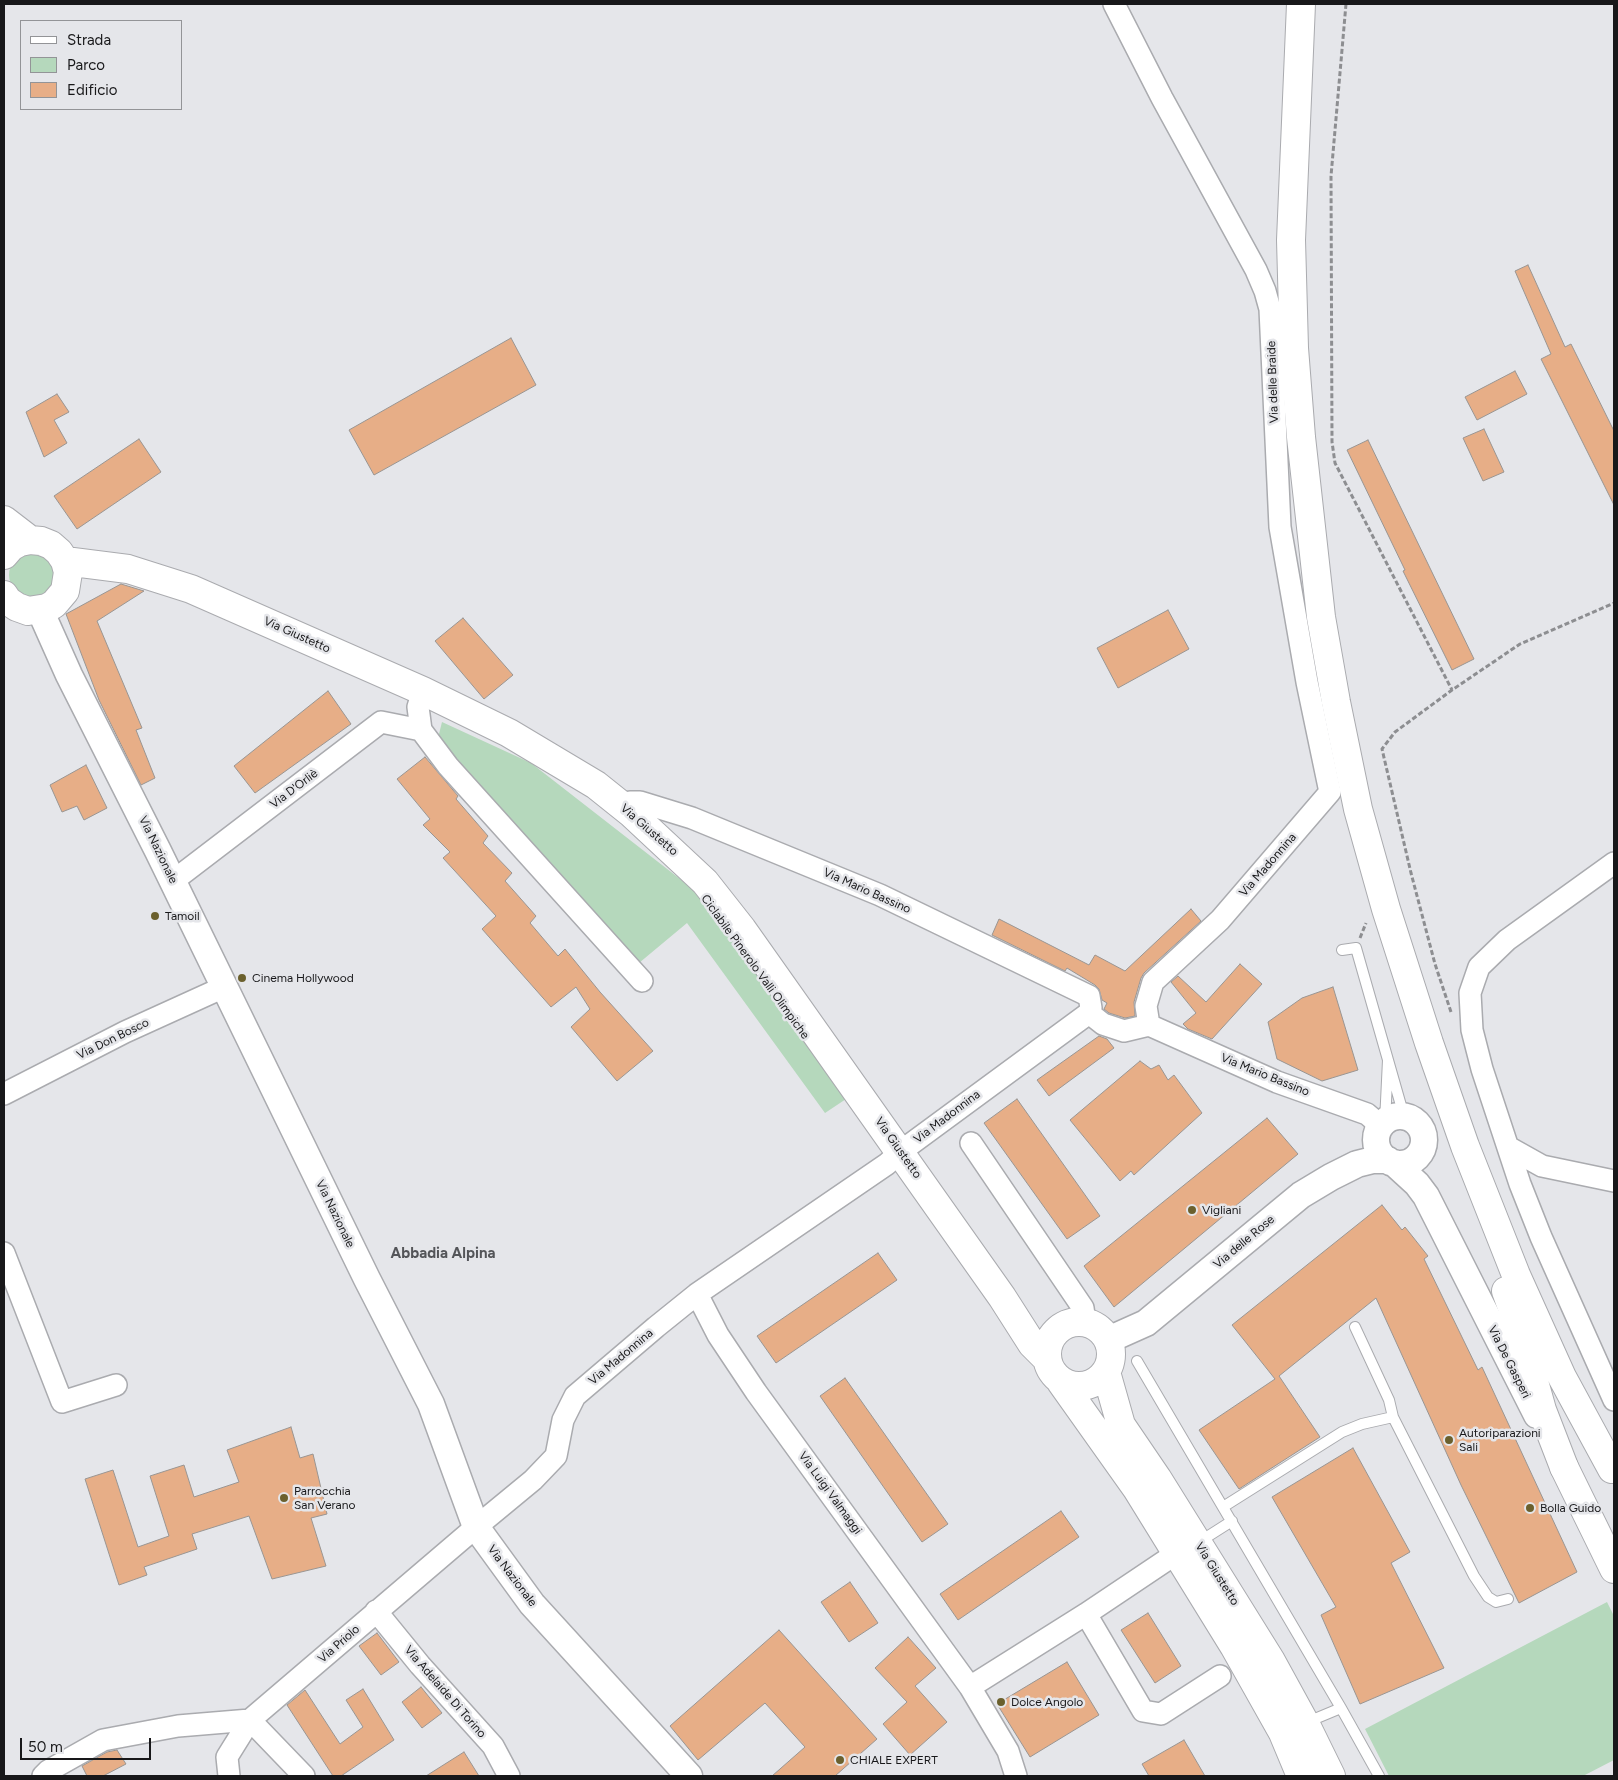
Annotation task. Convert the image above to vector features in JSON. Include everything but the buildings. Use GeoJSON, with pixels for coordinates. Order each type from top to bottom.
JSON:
{"type":"FeatureCollection","features":[{"type":"Feature","properties":{"kind":"main road"},"geometry":{"type":"LineString","coordinates":[[1301,4],[1291,240],[1294,348],[1301,438],[1322,616],[1336,702],[1363,827],[1386,909],[1429,1043],[1465,1146],[1520,1284],[1562,1377],[1612,1469],[1578,1377],[1528,1271],[1488,1170],[1436,1018],[1402,907],[1376,808],[1352,696],[1338,610],[1320,466],[1312,345],[1309,240],[1318,4]]}},
{"type":"Feature","properties":{"kind":"main road"},"geometry":{"type":"LineString","coordinates":[[4,520],[30,540]]}},
{"type":"Feature","properties":{"kind":"main road"},"geometry":{"type":"LineString","coordinates":[[4,555],[11,547],[20,542],[30,540],[41,541],[51,545],[59,552],[66,572],[65,591],[54,604],[40,610],[28,611],[5,599]]}},
{"type":"Feature","properties":{"kind":"main road","name":"Via Giustetto"},"geometry":{"type":"LineString","coordinates":[[66,572],[95,574],[128,569],[191,589],[423,691],[496,726],[596,786],[621,805],[670,847],[705,882],[742,929],[1002,1297],[1032,1344],[1046,1359]]}},
{"type":"Feature","properties":{"kind":"main road"},"geometry":{"type":"LineString","coordinates":[[1465,1146],[1470,1188],[1518,1324],[1542,1410],[1564,1467]]}},
{"type":"Feature","properties":{"kind":"main road","name":"Via Giustetto"},"geometry":{"type":"LineString","coordinates":[[1002,1297],[1029,1318],[1058,1329]]}},
{"type":"Feature","properties":{"kind":"main road"},"geometry":{"type":"LineString","coordinates":[[1085,1322],[1102,1332],[1108,1340],[1111,1351],[1110,1362],[1106,1372],[1099,1380],[1090,1385],[1070,1386],[1054,1376],[1046,1359],[1047,1348],[1051,1338],[1058,1329],[1066,1324],[1085,1322]]}},
{"type":"Feature","properties":{"kind":"main road","name":"Via Giustetto"},"geometry":{"type":"LineString","coordinates":[[1106,1372],[1121,1425],[1157,1478],[1234,1646],[1331,1776]]}},
{"type":"Feature","properties":{"kind":"main road","name":"Via Giustetto"},"geometry":{"type":"LineString","coordinates":[[1061,1382],[1137,1489],[1188,1548]]}},
{"type":"Feature","properties":{"kind":"main road","name":"Via De Gasperi"},"geometry":{"type":"LineString","coordinates":[[1564,1467],[1614,1569]]}},
{"type":"Feature","properties":{"kind":"main road","name":"Via Giustetto"},"geometry":{"type":"LineString","coordinates":[[1294,1728],[1301,1776]]}},
{"type":"Feature","properties":{"kind":"street","name":"Via delle Braide"},"geometry":{"type":"LineString","coordinates":[[1114,4],[1162,98],[1256,270],[1270,309],[1280,527],[1307,682],[1330,792]]}},
{"type":"Feature","properties":{"kind":"street","name":"Via Nazionale"},"geometry":{"type":"LineString","coordinates":[[40,610],[70,675],[363,1270],[432,1404],[476,1527],[532,1604],[689,1776]]}},
{"type":"Feature","properties":{"kind":"street"},"geometry":{"type":"LineString","coordinates":[[423,691],[418,707],[421,730],[448,766],[642,981]]}},
{"type":"Feature","properties":{"kind":"street","name":"Via D'Orliè"},"geometry":{"type":"LineString","coordinates":[[173,881],[382,722],[421,730]]}},
{"type":"Feature","properties":{"kind":"street","name":"Via Madonnina"},"geometry":{"type":"LineString","coordinates":[[1149,1025],[1146,1006],[1153,982],[1220,920],[1330,792]]}},
{"type":"Feature","properties":{"kind":"street","name":"Via Mario Bassino"},"geometry":{"type":"LineString","coordinates":[[621,805],[630,802],[640,802],[692,818],[880,895],[1089,996],[1092,1008],[1089,1013]]}},
{"type":"Feature","properties":{"kind":"street"},"geometry":{"type":"LineString","coordinates":[[1614,863],[1507,940],[1479,967],[1470,993],[1472,1030],[1486,1081],[1520,1184],[1541,1237],[1614,1400]]}},
{"type":"Feature","properties":{"kind":"street","name":"Via Don Bosco"},"geometry":{"type":"LineString","coordinates":[[4,1094],[125,1032],[224,987]]}},
{"type":"Feature","properties":{"kind":"street","name":"Via Madonnina"},"geometry":{"type":"LineString","coordinates":[[476,1527],[533,1480],[556,1456],[563,1420],[575,1396],[615,1361],[697,1294],[887,1164],[900,1152],[1089,1013]]}},
{"type":"Feature","properties":{"kind":"street"},"geometry":{"type":"LineString","coordinates":[[1089,1013],[1103,1024],[1124,1031],[1149,1025]]}},
{"type":"Feature","properties":{"kind":"street","name":"Via Mario Bassino"},"geometry":{"type":"LineString","coordinates":[[1149,1025],[1277,1082],[1367,1114],[1387,1125]]}},
{"type":"Feature","properties":{"kind":"street","name":"Via delle Rose"},"geometry":{"type":"LineString","coordinates":[[1108,1340],[1146,1324],[1301,1195],[1352,1166],[1373,1160],[1408,1163],[1414,1160],[1420,1154],[1424,1138],[1418,1124],[1412,1119],[1387,1125]]}},
{"type":"Feature","properties":{"kind":"street"},"geometry":{"type":"LineString","coordinates":[[1387,1125],[1376,1141],[1378,1149],[1391,1162]]}},
{"type":"Feature","properties":{"kind":"street"},"geometry":{"type":"LineString","coordinates":[[1301,1195],[1361,1144],[1387,1125]]}},
{"type":"Feature","properties":{"kind":"street"},"geometry":{"type":"LineString","coordinates":[[971,1143],[1083,1308],[1085,1322]]}},
{"type":"Feature","properties":{"kind":"street"},"geometry":{"type":"LineString","coordinates":[[1508,1147],[1542,1166],[1614,1181]]}},
{"type":"Feature","properties":{"kind":"street","name":"Via De Gasperi"},"geometry":{"type":"LineString","coordinates":[[1391,1162],[1417,1184],[1426,1196],[1505,1355],[1564,1467]]}},
{"type":"Feature","properties":{"kind":"street"},"geometry":{"type":"LineString","coordinates":[[4,1253],[62,1402],[116,1384]]}},
{"type":"Feature","properties":{"kind":"street","name":"Via Luigi Valmaggi"},"geometry":{"type":"LineString","coordinates":[[697,1294],[718,1334],[756,1392],[970,1687],[1008,1751],[1016,1776]]}},
{"type":"Feature","properties":{"kind":"street","name":"Via Priolo"},"geometry":{"type":"LineString","coordinates":[[230,1776],[227,1757],[250,1720],[476,1527]]}},
{"type":"Feature","properties":{"kind":"street"},"geometry":{"type":"LineString","coordinates":[[970,1687],[1188,1548]]}},
{"type":"Feature","properties":{"kind":"street","name":"Via Adelaide Di Torino"},"geometry":{"type":"LineString","coordinates":[[376,1611],[420,1665],[493,1746],[509,1776]]}},
{"type":"Feature","properties":{"kind":"street"},"geometry":{"type":"LineString","coordinates":[[1086,1614],[1143,1711],[1160,1714],[1220,1676]]}},
{"type":"Feature","properties":{"kind":"street"},"geometry":{"type":"LineString","coordinates":[[43,1776],[48,1771],[103,1740],[178,1726],[250,1720],[304,1776]]}},
{"type":"Feature","properties":{"kind":"lane"},"geometry":{"type":"LineString","coordinates":[[1342,950],[1356,948],[1388,1060],[1387,1125]]}},
{"type":"Feature","properties":{"kind":"lane"},"geometry":{"type":"LineString","coordinates":[[1387,1125],[1388,1060]]}},
{"type":"Feature","properties":{"kind":"lane"},"geometry":{"type":"LineString","coordinates":[[1355,1327],[1389,1400],[1393,1417],[1478,1583],[1488,1597],[1496,1602],[1508,1599]]}},
{"type":"Feature","properties":{"kind":"lane"},"geometry":{"type":"LineString","coordinates":[[1137,1361],[1342,1708],[1377,1773]]}},
{"type":"Feature","properties":{"kind":"lane"},"geometry":{"type":"LineString","coordinates":[[1223,1508],[1342,1432],[1362,1424],[1393,1417]]}},
{"type":"Feature","properties":{"kind":"lane"},"geometry":{"type":"LineString","coordinates":[[1188,1548],[1232,1521]]}},
{"type":"Feature","properties":{"kind":"lane"},"geometry":{"type":"LineString","coordinates":[[1294,1728],[1342,1708]]}},
{"type":"Feature","properties":{"kind":"path"},"geometry":{"type":"LineString","coordinates":[[1346,4],[1331,176],[1333,449],[1336,463],[1452,690]]}},
{"type":"Feature","properties":{"kind":"path"},"geometry":{"type":"LineString","coordinates":[[1452,1018],[1415,891],[1382,749],[1395,732],[1452,690],[1520,644],[1614,603]]}},
{"type":"Feature","properties":{"kind":"green space"},"geometry":{"type":"Polygon","coordinates":[[[37,552],[41,553],[51,562],[54,566],[54,584],[45,594],[37,598],[27,598],[19,594],[10,584],[9,570],[13,562],[23,553],[37,552]]]}},
{"type":"Feature","properties":{"kind":"green space"},"geometry":{"type":"Polygon","coordinates":[[[442,722],[531,763],[698,893],[846,1099],[825,1113],[687,923],[639,963],[437,742],[442,722]]]}},
{"type":"Feature","properties":{"kind":"green space"},"geometry":{"type":"Polygon","coordinates":[[[1607,1602],[1614,1616],[1614,1760],[1583,1776],[1389,1776],[1365,1729],[1607,1602]]]}},
{"type":"Feature","properties":{"kind":"place","name":"Tamoil"},"geometry":{"type":"Point","coordinates":[155,916]}},
{"type":"Feature","properties":{"kind":"place","name":"Cinema Hollywood"},"geometry":{"type":"Point","coordinates":[242,978]}},
{"type":"Feature","properties":{"kind":"place","name":"Vigliani"},"geometry":{"type":"Point","coordinates":[1192,1210]}},
{"type":"Feature","properties":{"kind":"place","name":"Autoriparazioni Sali"},"geometry":{"type":"Point","coordinates":[1449,1440]}},
{"type":"Feature","properties":{"kind":"place","name":"Parrocchia San Verano"},"geometry":{"type":"Point","coordinates":[284,1498]}},
{"type":"Feature","properties":{"kind":"place","name":"Bolla Guido"},"geometry":{"type":"Point","coordinates":[1530,1508]}},
{"type":"Feature","properties":{"kind":"place","name":"Dolce Angolo"},"geometry":{"type":"Point","coordinates":[1001,1702]}},
{"type":"Feature","properties":{"kind":"place","name":"CHIALE EXPERT"},"geometry":{"type":"Point","coordinates":[840,1760]}},
{"type":"Feature","properties":{"kind":"district","name":"Abbadia Alpina"},"geometry":{"type":"Point","coordinates":[443,1254]}}]}
